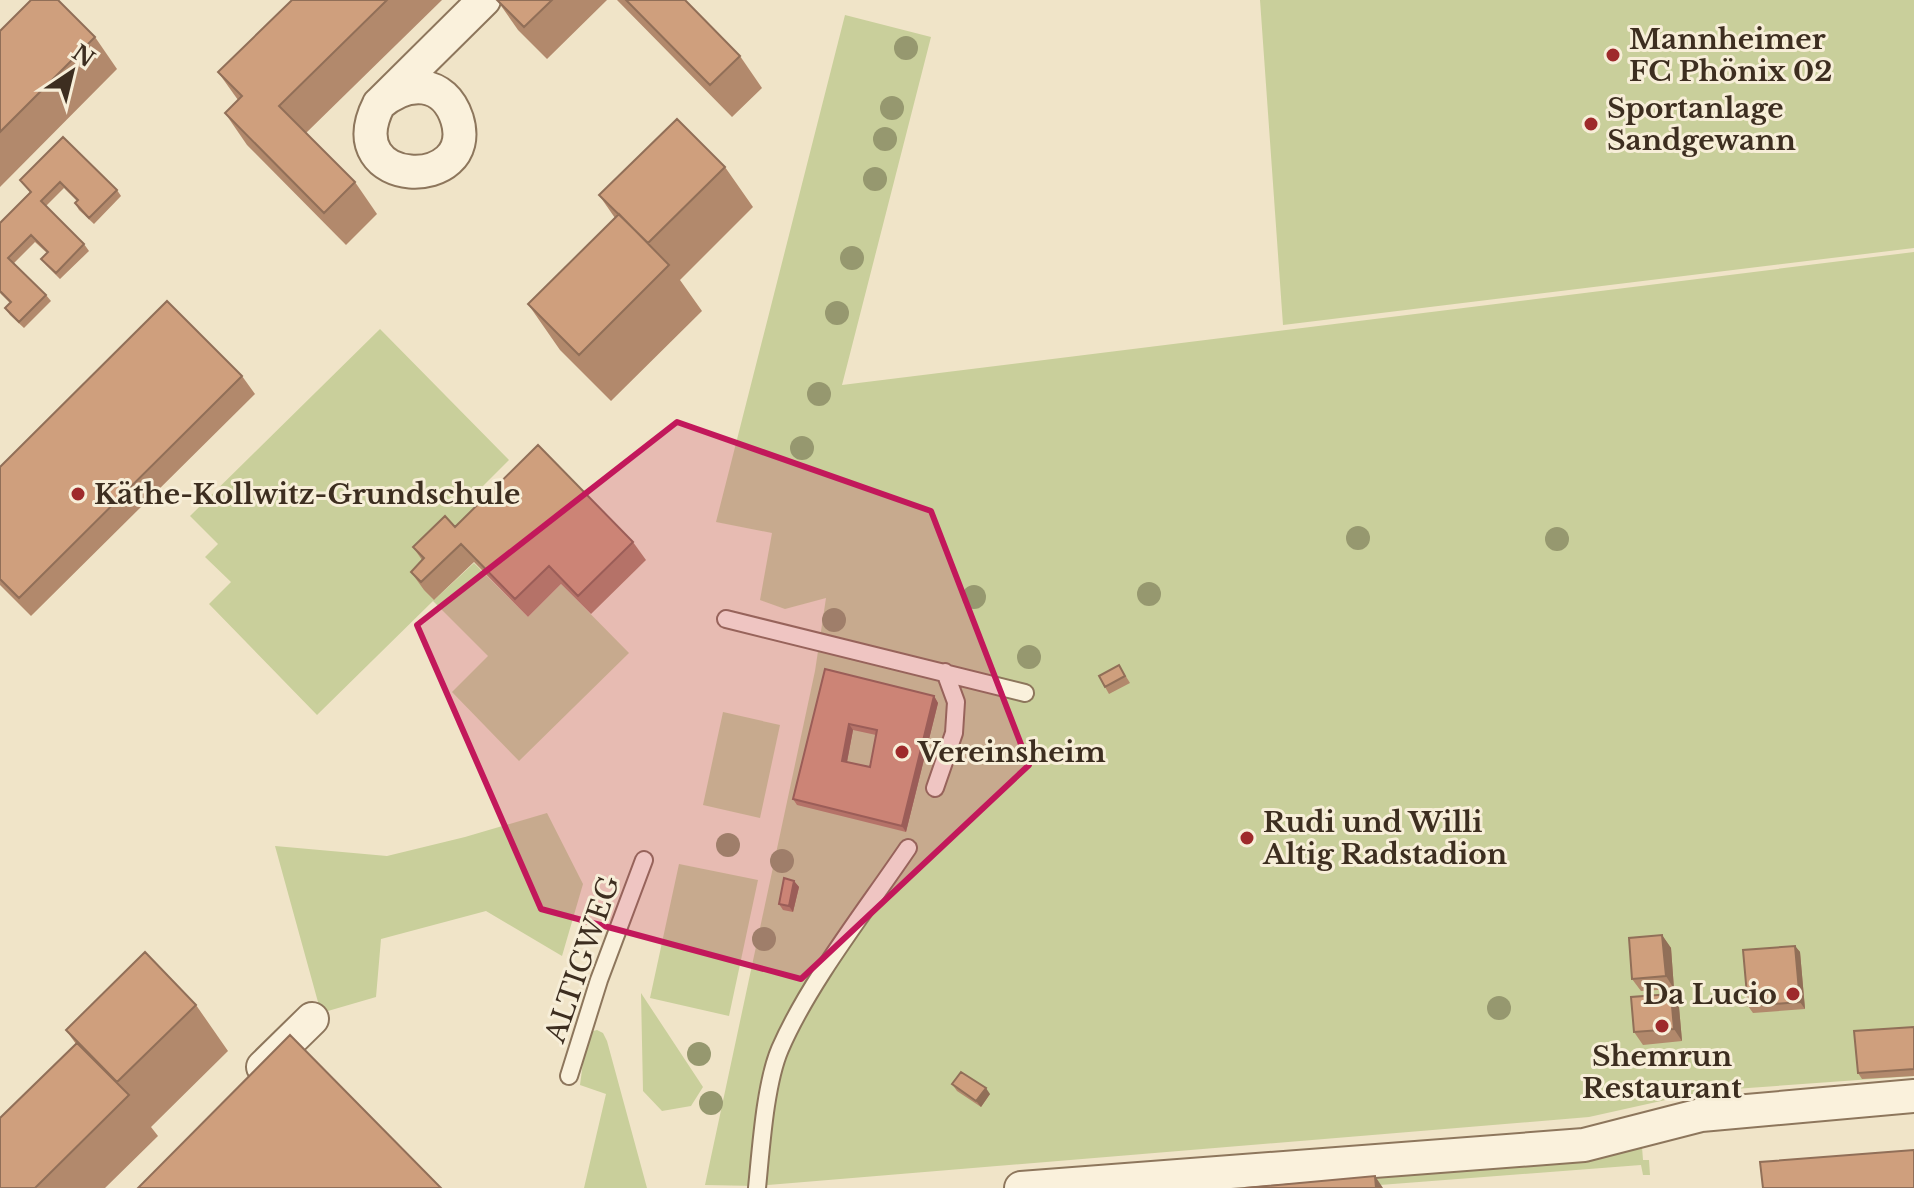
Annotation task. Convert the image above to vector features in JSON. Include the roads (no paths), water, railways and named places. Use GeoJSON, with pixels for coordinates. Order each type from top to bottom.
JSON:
{"type":"FeatureCollection","features":[{"type":"Feature","properties":{"kind":"street"},"geometry":{"type":"LineString","coordinates":[[379,104],[484,0]]}},
{"type":"Feature","properties":{"kind":"street"},"geometry":{"type":"LineString","coordinates":[[237,1093],[312,1019]]}},
{"type":"Feature","properties":{"kind":"street"},"geometry":{"type":"LineString","coordinates":[[1021,1188],[1584,1145],[1701,1115],[1914,1096]]}},
{"type":"Feature","properties":{"kind":"lane"},"geometry":{"type":"LineString","coordinates":[[726,619],[1025,693]]}},
{"type":"Feature","properties":{"kind":"lane"},"geometry":{"type":"LineString","coordinates":[[935,788],[954,733],[956,702],[945,672]]}},
{"type":"Feature","properties":{"kind":"lane"},"geometry":{"type":"LineString","coordinates":[[757,1188],[766,1109],[779,1052],[802,1007],[908,848]]}},
{"type":"Feature","properties":{"kind":"lane","name":"ALTIGWEG"},"geometry":{"type":"LineString","coordinates":[[569,1076],[599,980],[644,860]]}},
{"type":"Feature","properties":{"kind":"place","name":"Mannheimer FC Phönix 02"},"geometry":{"type":"Point","coordinates":[1613,55]}},
{"type":"Feature","properties":{"kind":"place","name":"Sportanlage Sandgewann"},"geometry":{"type":"Point","coordinates":[1591,124]}},
{"type":"Feature","properties":{"kind":"place","name":"Käthe-Kollwitz-Grundschule"},"geometry":{"type":"Point","coordinates":[78,494]}},
{"type":"Feature","properties":{"kind":"place","name":"Vereinsheim"},"geometry":{"type":"Point","coordinates":[902,752]}},
{"type":"Feature","properties":{"kind":"place","name":"Rudi und Willi Altig Radstadion"},"geometry":{"type":"Point","coordinates":[1247,838]}},
{"type":"Feature","properties":{"kind":"place","name":"Da Lucio"},"geometry":{"type":"Point","coordinates":[1793,994]}},
{"type":"Feature","properties":{"kind":"place","name":"Shemrun Restaurant"},"geometry":{"type":"Point","coordinates":[1662,1026]}}]}
